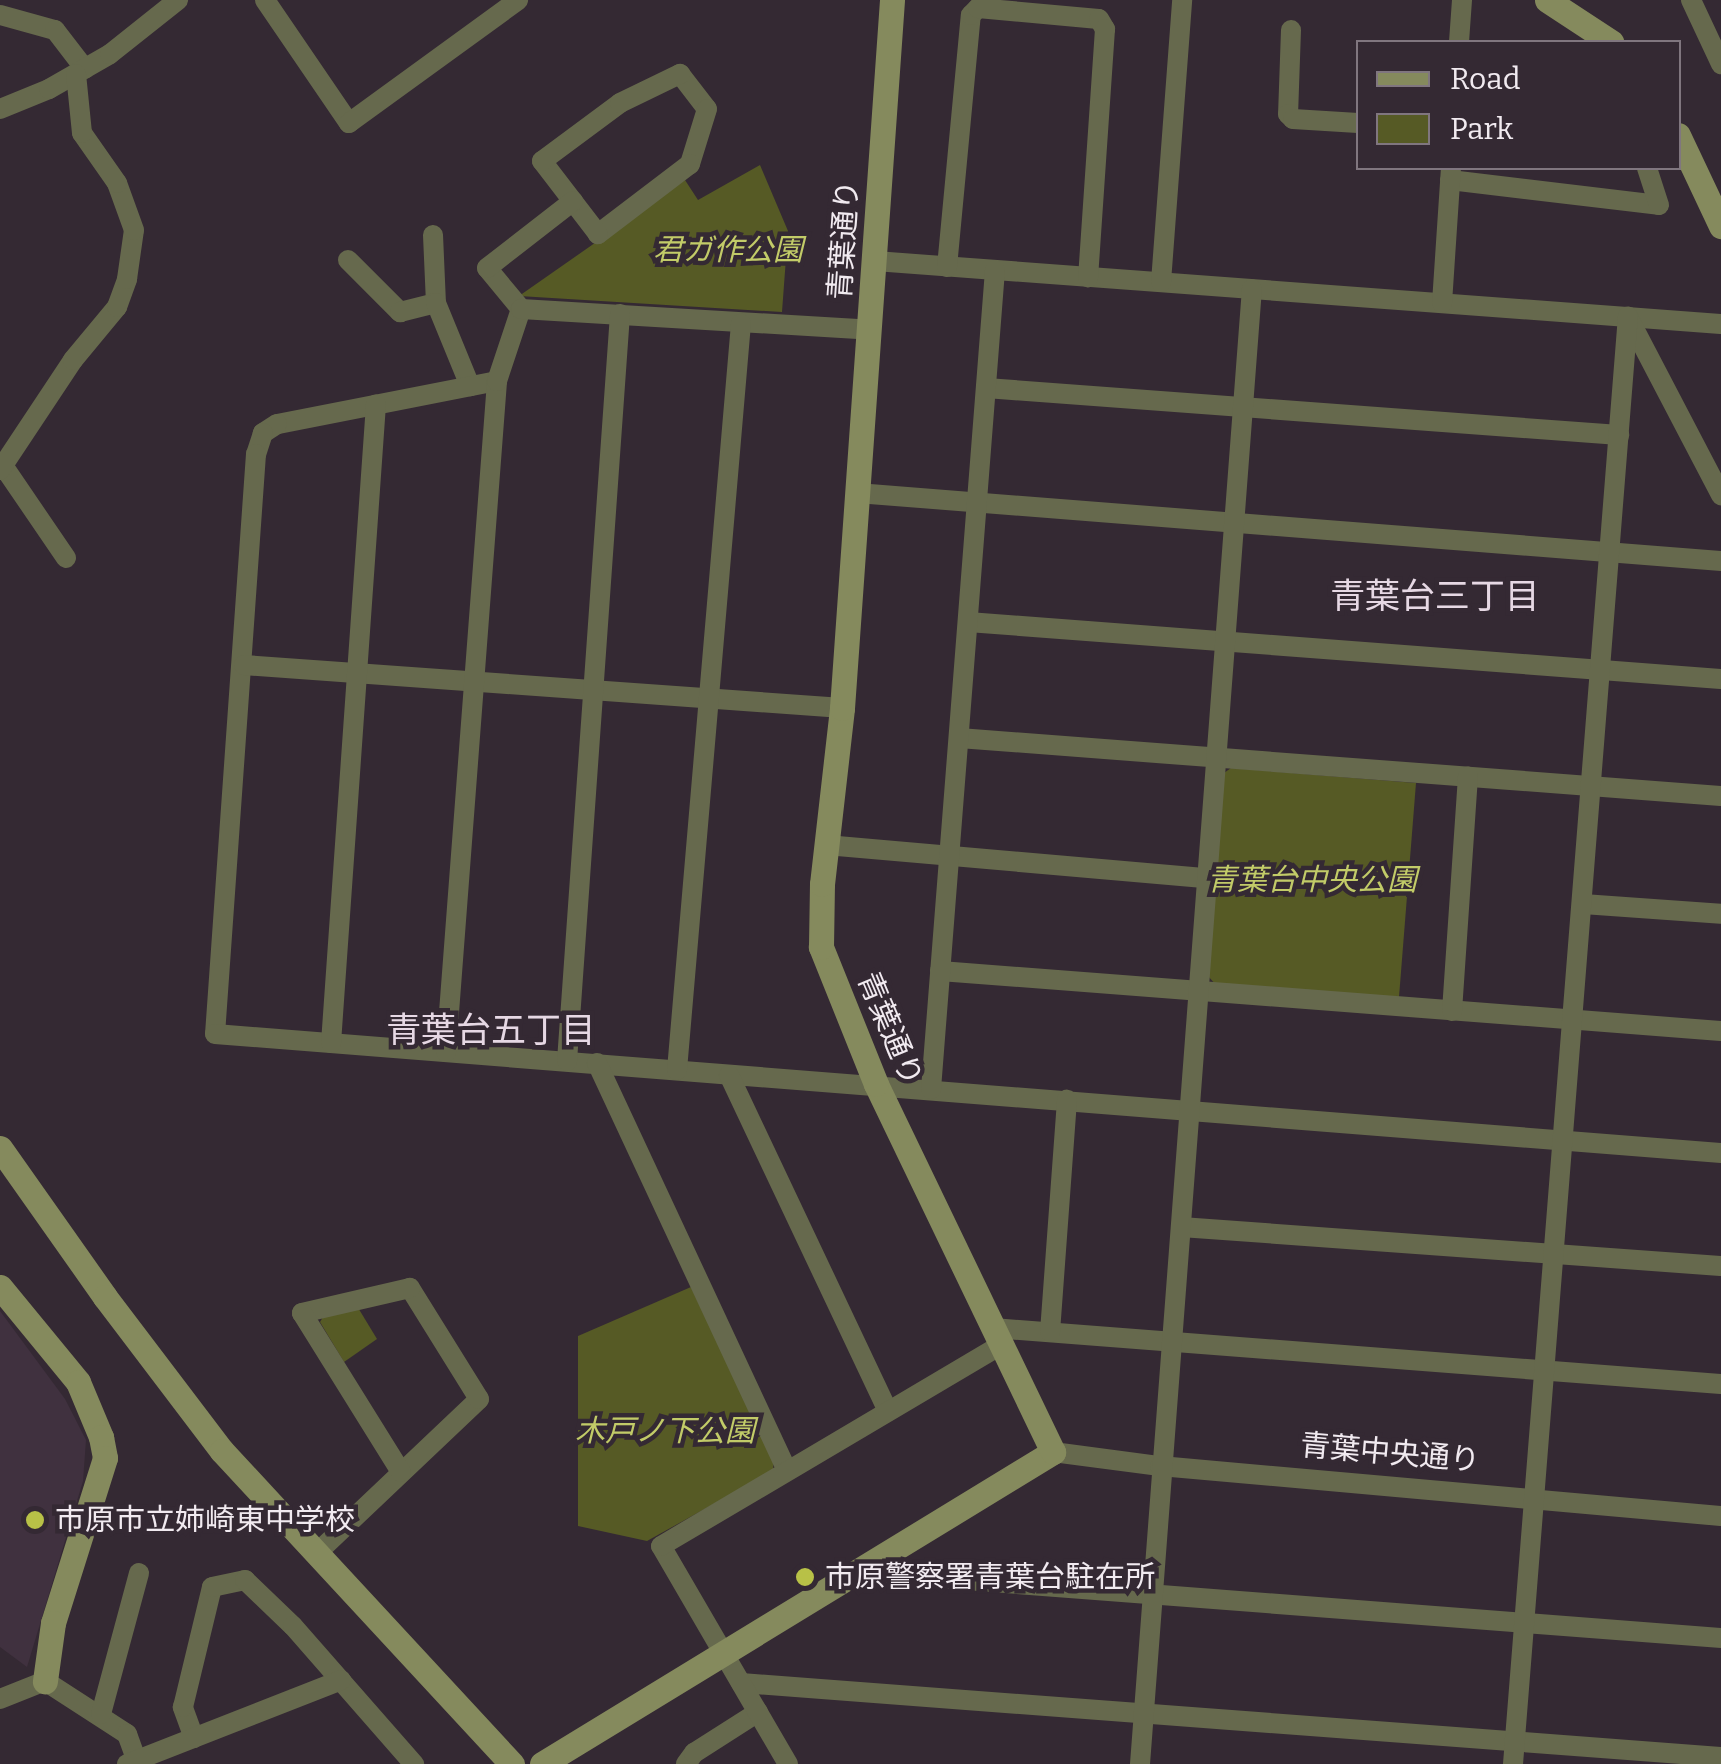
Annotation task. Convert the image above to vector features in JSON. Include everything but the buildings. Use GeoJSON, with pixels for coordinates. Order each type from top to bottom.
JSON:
{"type":"FeatureCollection","features":[{"type":"Feature","properties":{"kind":"street"},"geometry":{"type":"LineString","coordinates":[[0,110],[81,71],[178,0]]}},
{"type":"Feature","properties":{"kind":"street"},"geometry":{"type":"LineString","coordinates":[[264,0],[349,123],[518,0]]}},
{"type":"Feature","properties":{"kind":"street","name":"青葉通り"},"geometry":{"type":"LineString","coordinates":[[892,0],[842,708],[826,845],[821,947],[876,1084],[1053,1452]]}},
{"type":"Feature","properties":{"kind":"street"},"geometry":{"type":"LineString","coordinates":[[1161,282],[1182,0]]}},
{"type":"Feature","properties":{"kind":"street"},"geometry":{"type":"LineString","coordinates":[[1459,40],[1462,0]]}},
{"type":"Feature","properties":{"kind":"street"},"geometry":{"type":"LineString","coordinates":[[1547,0],[1608,40]]}},
{"type":"Feature","properties":{"kind":"street"},"geometry":{"type":"LineString","coordinates":[[1691,0],[1721,64]]}},
{"type":"Feature","properties":{"kind":"street"},"geometry":{"type":"LineString","coordinates":[[947,266],[970,14],[978,8],[1099,19],[1105,30],[1088,277]]}},
{"type":"Feature","properties":{"kind":"street"},"geometry":{"type":"LineString","coordinates":[[0,15],[55,30],[81,71],[82,133],[117,183],[134,230],[127,279],[117,306],[72,360],[2,469],[66,558]]}},
{"type":"Feature","properties":{"kind":"street"},"geometry":{"type":"LineString","coordinates":[[1291,30],[1288,114],[1294,118],[1356,123]]}},
{"type":"Feature","properties":{"kind":"street"},"geometry":{"type":"LineString","coordinates":[[680,74],[706,109],[690,164],[598,234],[573,200],[542,161],[620,103],[680,74]]}},
{"type":"Feature","properties":{"kind":"street"},"geometry":{"type":"LineString","coordinates":[[1681,141],[1720,222]]}},
{"type":"Feature","properties":{"kind":"street"},"geometry":{"type":"LineString","coordinates":[[1442,303],[1451,174],[1659,205],[1648,170]]}},
{"type":"Feature","properties":{"kind":"street"},"geometry":{"type":"LineString","coordinates":[[573,200],[487,268],[520,309],[870,330]]}},
{"type":"Feature","properties":{"kind":"street"},"geometry":{"type":"LineString","coordinates":[[433,235],[436,303],[470,386]]}},
{"type":"Feature","properties":{"kind":"street"},"geometry":{"type":"LineString","coordinates":[[348,260],[400,312],[436,303]]}},
{"type":"Feature","properties":{"kind":"street"},"geometry":{"type":"LineString","coordinates":[[875,261],[1721,324]]}},
{"type":"Feature","properties":{"kind":"street"},"geometry":{"type":"LineString","coordinates":[[931,1089],[996,270]]}},
{"type":"Feature","properties":{"kind":"street"},"geometry":{"type":"LineString","coordinates":[[1140,1764],[1150,1592],[1174,1340],[1252,289]]}},
{"type":"Feature","properties":{"kind":"street"},"geometry":{"type":"LineString","coordinates":[[446,1052],[497,380],[520,309]]}},
{"type":"Feature","properties":{"kind":"street"},"geometry":{"type":"LineString","coordinates":[[566,1061],[620,314]]}},
{"type":"Feature","properties":{"kind":"street"},"geometry":{"type":"LineString","coordinates":[[1513,1764],[1628,317]]}},
{"type":"Feature","properties":{"kind":"street"},"geometry":{"type":"LineString","coordinates":[[1628,317],[1721,495]]}},
{"type":"Feature","properties":{"kind":"street"},"geometry":{"type":"LineString","coordinates":[[677,1070],[741,324]]}},
{"type":"Feature","properties":{"kind":"street"},"geometry":{"type":"LineString","coordinates":[[497,380],[277,424],[263,433],[256,454],[215,1034],[1562,1137],[1721,1153]]}},
{"type":"Feature","properties":{"kind":"street"},"geometry":{"type":"LineString","coordinates":[[986,388],[1619,436]]}},
{"type":"Feature","properties":{"kind":"street"},"geometry":{"type":"LineString","coordinates":[[331,1043],[376,405]]}},
{"type":"Feature","properties":{"kind":"street"},"geometry":{"type":"LineString","coordinates":[[857,494],[1234,520],[1721,561]]}},
{"type":"Feature","properties":{"kind":"street"},"geometry":{"type":"LineString","coordinates":[[968,622],[1721,679]]}},
{"type":"Feature","properties":{"kind":"street"},"geometry":{"type":"LineString","coordinates":[[244,665],[842,708]]}},
{"type":"Feature","properties":{"kind":"street"},"geometry":{"type":"LineString","coordinates":[[958,738],[1721,796]]}},
{"type":"Feature","properties":{"kind":"street"},"geometry":{"type":"LineString","coordinates":[[1452,1011],[1468,778]]}},
{"type":"Feature","properties":{"kind":"street"},"geometry":{"type":"LineString","coordinates":[[826,845],[1207,878]]}},
{"type":"Feature","properties":{"kind":"street"},"geometry":{"type":"LineString","coordinates":[[1582,904],[1721,914]]}},
{"type":"Feature","properties":{"kind":"street"},"geometry":{"type":"LineString","coordinates":[[940,971],[1721,1031]]}},
{"type":"Feature","properties":{"kind":"street"},"geometry":{"type":"LineString","coordinates":[[597,1064],[787,1470]]}},
{"type":"Feature","properties":{"kind":"street"},"geometry":{"type":"LineString","coordinates":[[730,1075],[888,1411]]}},
{"type":"Feature","properties":{"kind":"street"},"geometry":{"type":"LineString","coordinates":[[1050,1332],[1067,1100]]}},
{"type":"Feature","properties":{"kind":"street"},"geometry":{"type":"LineString","coordinates":[[0,1148],[105,1297],[222,1451],[512,1764]]}},
{"type":"Feature","properties":{"kind":"street"},"geometry":{"type":"LineString","coordinates":[[1181,1227],[1721,1266]]}},
{"type":"Feature","properties":{"kind":"street"},"geometry":{"type":"LineString","coordinates":[[0,1287],[78,1382],[105,1458],[53,1623],[44,1681]]}},
{"type":"Feature","properties":{"kind":"street"},"geometry":{"type":"LineString","coordinates":[[318,1552],[479,1398],[410,1288],[302,1312],[401,1472]]}},
{"type":"Feature","properties":{"kind":"street"},"geometry":{"type":"LineString","coordinates":[[788,1764],[661,1546],[888,1411],[997,1336],[1050,1332],[1174,1340],[1721,1384]]}},
{"type":"Feature","properties":{"kind":"street"},"geometry":{"type":"LineString","coordinates":[[542,1764],[1053,1452]]}},
{"type":"Feature","properties":{"kind":"street","name":"青葉中央通り"},"geometry":{"type":"LineString","coordinates":[[1053,1452],[1160,1466],[1721,1516]]}},
{"type":"Feature","properties":{"kind":"street"},"geometry":{"type":"LineString","coordinates":[[861,1572],[1721,1638]]}},
{"type":"Feature","properties":{"kind":"street"},"geometry":{"type":"LineString","coordinates":[[101,1714],[139,1573]]}},
{"type":"Feature","properties":{"kind":"street"},"geometry":{"type":"LineString","coordinates":[[194,1738],[183,1707],[212,1587],[245,1580],[414,1764]]}},
{"type":"Feature","properties":{"kind":"street"},"geometry":{"type":"LineString","coordinates":[[44,1681],[128,1734],[134,1763],[340,1680]]}},
{"type":"Feature","properties":{"kind":"street"},"geometry":{"type":"LineString","coordinates":[[0,1699],[44,1681]]}},
{"type":"Feature","properties":{"kind":"street"},"geometry":{"type":"LineString","coordinates":[[741,1683],[1721,1756]]}},
{"type":"Feature","properties":{"kind":"street"},"geometry":{"type":"LineString","coordinates":[[686,1764],[694,1753],[758,1712]]}},
{"type":"Feature","properties":{"kind":"shaded area","name":"市原市立姉崎東中学校"},"geometry":{"type":"Polygon","coordinates":[[[0,1311],[65,1399],[86,1440],[83,1481],[27,1667],[0,1647],[0,1311]]]}},
{"type":"Feature","properties":{"kind":"green space","name":"君ガ作公園"},"geometry":{"type":"Polygon","coordinates":[[[760,165],[788,231],[782,312],[519,296],[685,180],[698,200],[760,165]]]}},
{"type":"Feature","properties":{"kind":"green space","name":"青葉台中央公園"},"geometry":{"type":"Polygon","coordinates":[[[1231,768],[1416,783],[1399,997],[1216,985],[1208,976],[1224,773],[1231,768]]]}},
{"type":"Feature","properties":{"kind":"green space","name":"木戸ノ下公園"},"geometry":{"type":"Polygon","coordinates":[[[691,1287],[774,1458],[773,1471],[647,1541],[578,1526],[578,1336],[691,1287]]]}},
{"type":"Feature","properties":{"kind":"green space"},"geometry":{"type":"Polygon","coordinates":[[[357,1306],[377,1339],[344,1362],[320,1322],[326,1312],[357,1306]]]}},
{"type":"Feature","properties":{"kind":"place","name":"市原市立姉崎東中学校"},"geometry":{"type":"Point","coordinates":[35,1520]}},
{"type":"Feature","properties":{"kind":"place","name":"市原警察署青葉台駐在所"},"geometry":{"type":"Point","coordinates":[805,1577]}},
{"type":"Feature","properties":{"kind":"district","name":"青葉台三丁目"},"geometry":{"type":"Point","coordinates":[1435,596]}},
{"type":"Feature","properties":{"kind":"district","name":"青葉台五丁目"},"geometry":{"type":"Point","coordinates":[491,1030]}}]}
